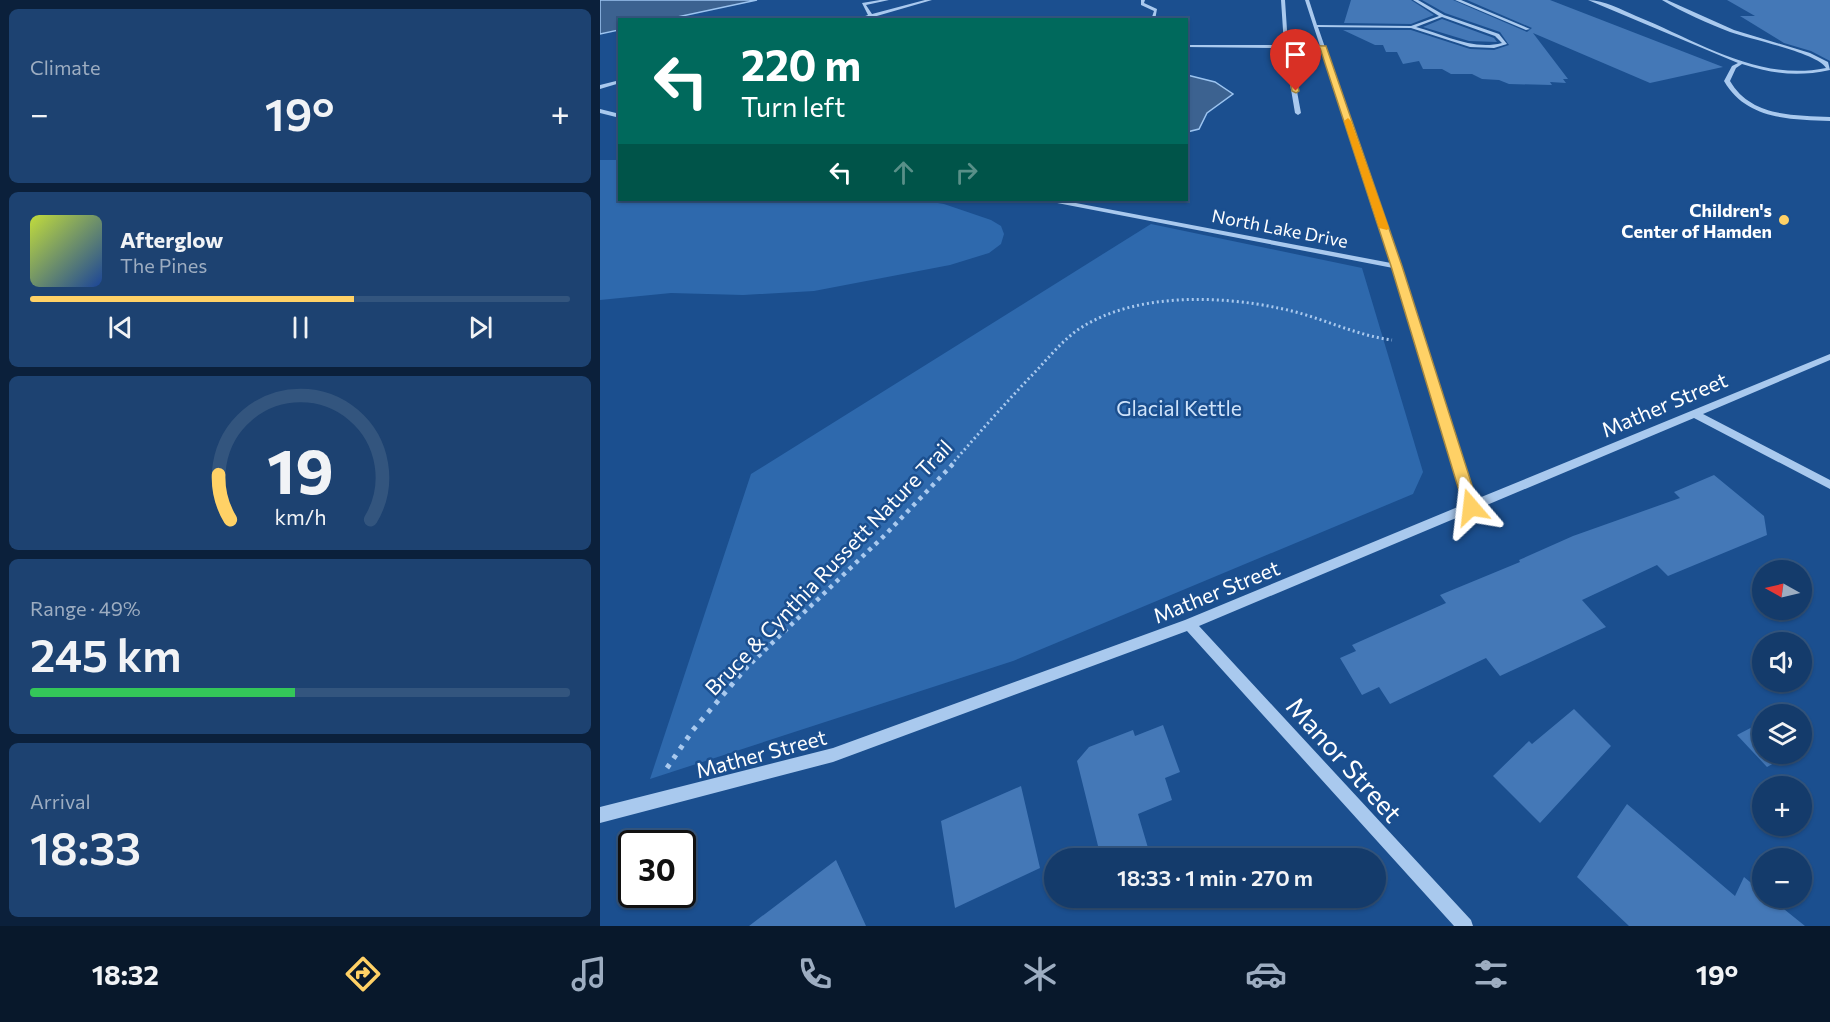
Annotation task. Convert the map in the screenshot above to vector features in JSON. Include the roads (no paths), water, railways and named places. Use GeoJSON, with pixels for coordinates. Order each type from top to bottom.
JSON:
{"type":"FeatureCollection","features":[{"type":"Feature","properties":{"kind":"street"},"geometry":{"type":"LineString","coordinates":[[871,16],[863,4],[887,0]]}},
{"type":"Feature","properties":{"kind":"street"},"geometry":{"type":"LineString","coordinates":[[864,18],[930,0]]}},
{"type":"Feature","properties":{"kind":"street"},"geometry":{"type":"LineString","coordinates":[[1143,0],[1142,4],[1156,10],[1154,18]]}},
{"type":"Feature","properties":{"kind":"street"},"geometry":{"type":"LineString","coordinates":[[1283,0],[1286,46],[1298,113]]}},
{"type":"Feature","properties":{"kind":"street"},"geometry":{"type":"LineString","coordinates":[[1307,0],[1396,266],[1471,507]]}},
{"type":"Feature","properties":{"kind":"street"},"geometry":{"type":"LineString","coordinates":[[1316,26],[1411,27],[1470,45],[1497,47],[1505,44],[1497,34],[1442,16],[1415,0]]}},
{"type":"Feature","properties":{"kind":"street"},"geometry":{"type":"LineString","coordinates":[[1457,0],[1527,29]]}},
{"type":"Feature","properties":{"kind":"street"},"geometry":{"type":"LineString","coordinates":[[1590,0],[1658,26],[1741,63],[1789,72],[1814,72],[1829,67],[1819,58],[1732,31],[1664,0]]}},
{"type":"Feature","properties":{"kind":"street"},"geometry":{"type":"LineString","coordinates":[[1411,27],[1442,16]]}},
{"type":"Feature","properties":{"kind":"street"},"geometry":{"type":"LineString","coordinates":[[1188,46],[1323,46]]}},
{"type":"Feature","properties":{"kind":"street"},"geometry":{"type":"LineString","coordinates":[[1741,63],[1734,67],[1727,81],[1748,106],[1780,113],[1830,119]]}},
{"type":"Feature","properties":{"kind":"street"},"geometry":{"type":"LineString","coordinates":[[600,87],[618,82]]}},
{"type":"Feature","properties":{"kind":"street"},"geometry":{"type":"LineString","coordinates":[[600,111],[618,116]]}},
{"type":"Feature","properties":{"kind":"street","name":"North Lake Drive"},"geometry":{"type":"LineString","coordinates":[[1057,201],[1396,266]]}},
{"type":"Feature","properties":{"kind":"street","name":"Mather Street"},"geometry":{"type":"LineString","coordinates":[[600,815],[833,755],[1189,624],[1830,357]]}},
{"type":"Feature","properties":{"kind":"street"},"geometry":{"type":"LineString","coordinates":[[1693,413],[1830,485]]}},
{"type":"Feature","properties":{"kind":"street","name":"Manor Street"},"geometry":{"type":"LineString","coordinates":[[1189,624],[1465,926]]}},
{"type":"Feature","properties":{"kind":"place","name":"Children's Center of Hamden"},"geometry":{"type":"Point","coordinates":[1784,220]}},
{"type":"Feature","properties":{"kind":"park label","name":"Glacial Kettle"},"geometry":{"type":"Point","coordinates":[1179,407]}}]}
